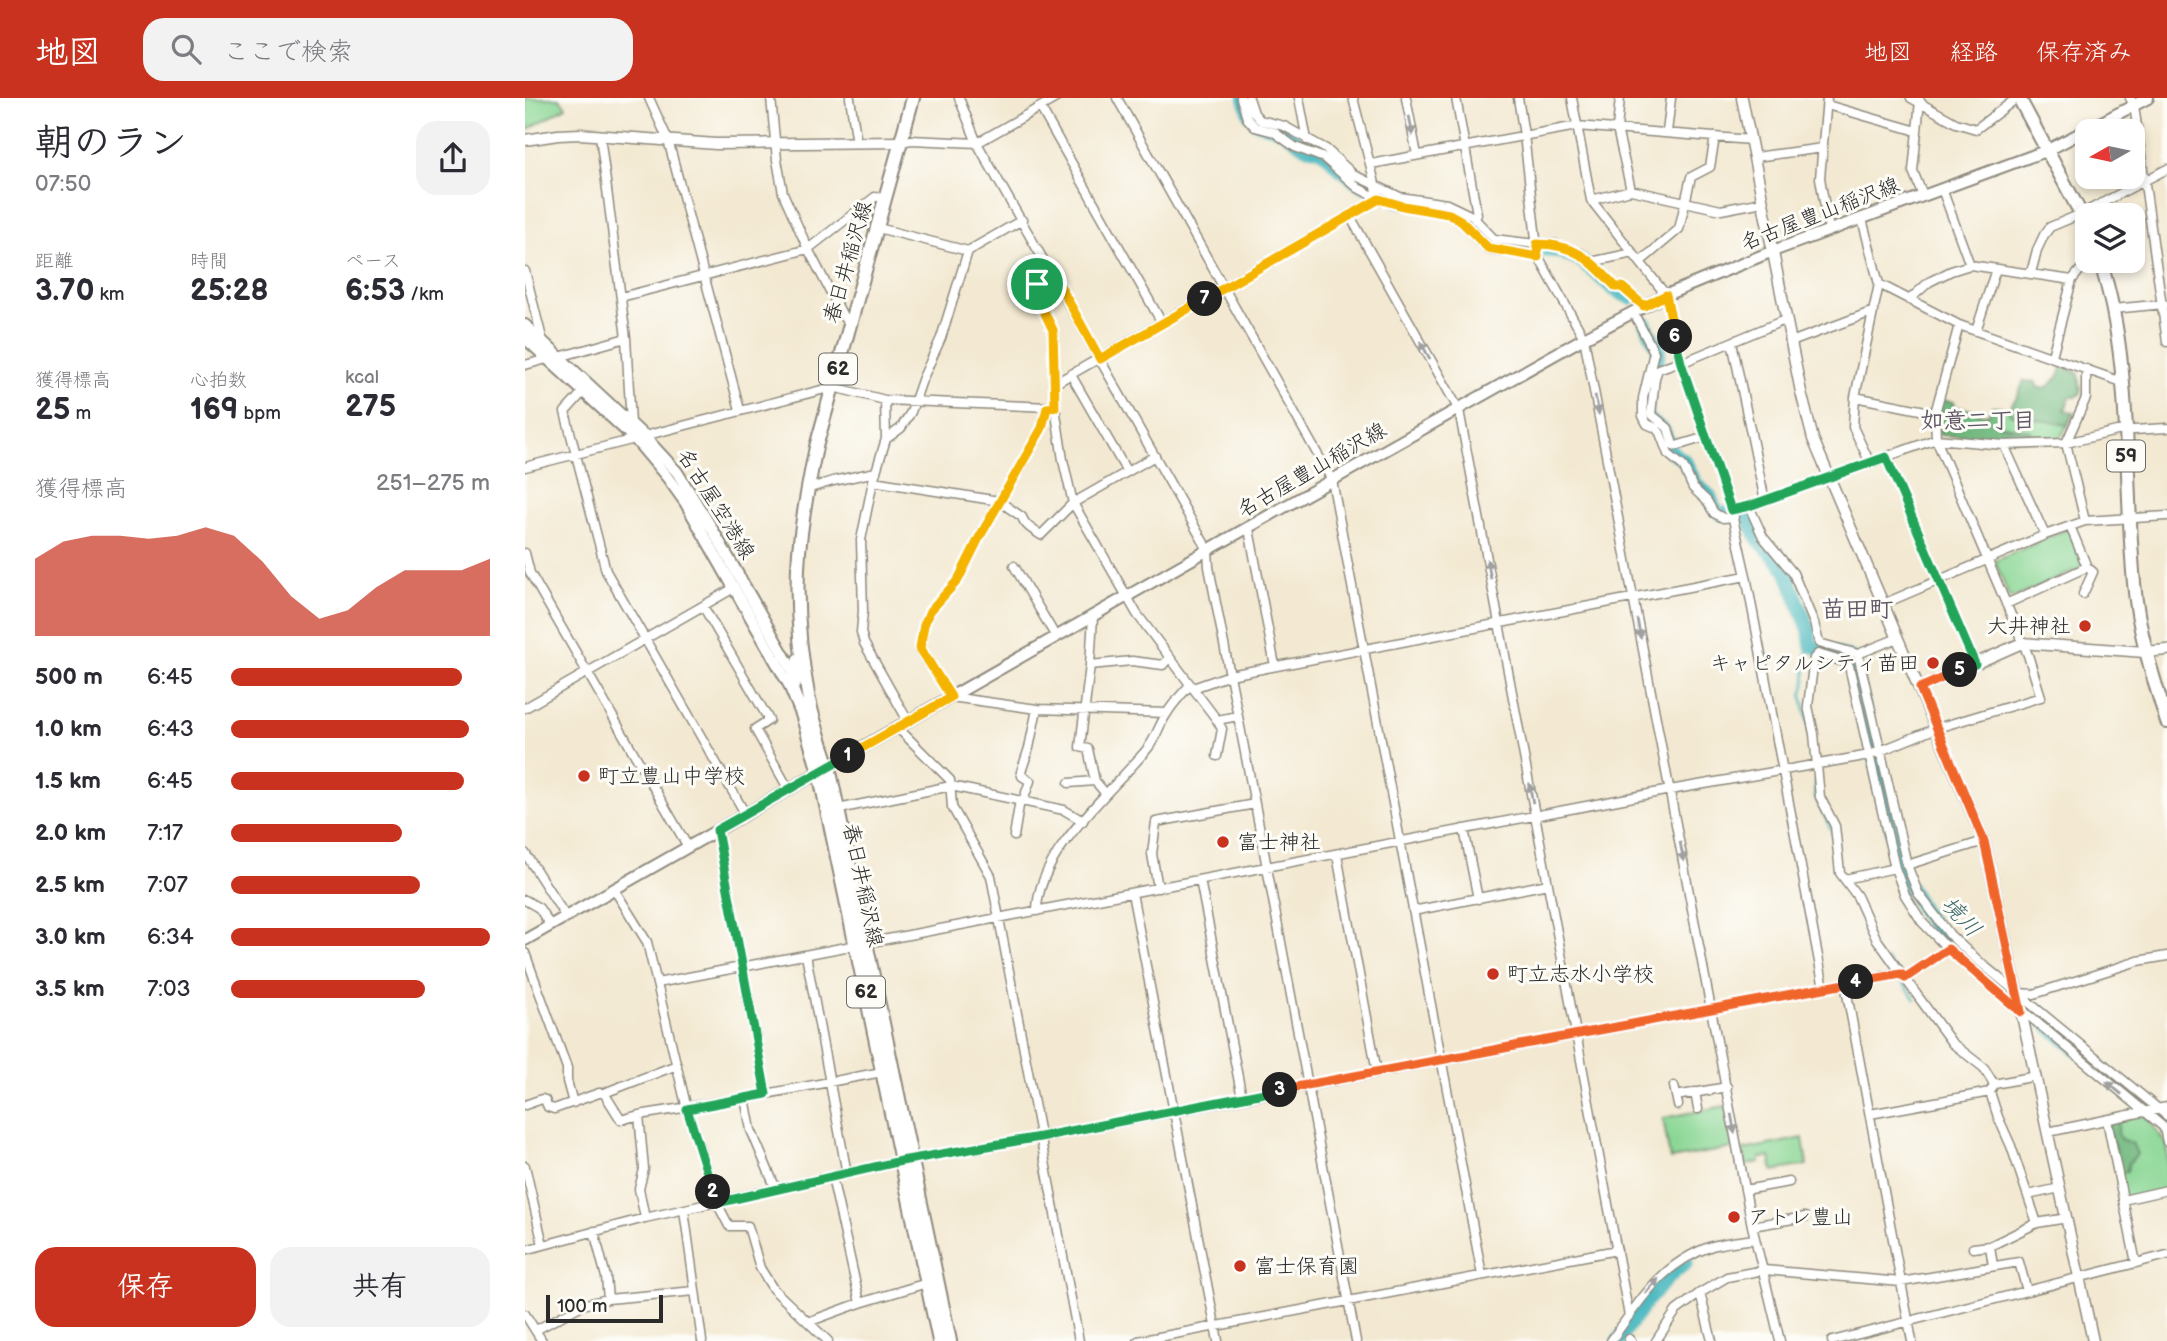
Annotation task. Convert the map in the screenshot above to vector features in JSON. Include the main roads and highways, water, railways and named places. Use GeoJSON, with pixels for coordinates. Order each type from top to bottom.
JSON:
{"type":"FeatureCollection","features":[{"type":"Feature","properties":{"kind":"main road","name":"春日井稲沢線"},"geometry":{"type":"LineString","coordinates":[[913,98],[816,446],[807,489],[799,554],[801,645],[810,702],[907,1161],[950,1341]]}},
{"type":"Feature","properties":{"kind":"main road"},"geometry":{"type":"LineString","coordinates":[[2018,98],[2075,203]]}},
{"type":"Feature","properties":{"kind":"main road","name":"名古屋豊山稲沢線"},"geometry":{"type":"LineString","coordinates":[[525,940],[1208,550],[1644,306],[1773,251],[2048,150],[2132,102],[2148,98]]}},
{"type":"Feature","properties":{"kind":"main road","name":"59"},"geometry":{"type":"LineString","coordinates":[[2103,273],[2113,309],[2122,382],[2134,586],[2145,652],[2167,722]]}},
{"type":"Feature","properties":{"kind":"main road","name":"名古屋空港線"},"geometry":{"type":"LineString","coordinates":[[525,325],[543,342],[553,358],[583,392],[677,472],[810,702]]}},
{"type":"Feature","properties":{"kind":"main road","name":"名古屋空港線"},"geometry":{"type":"LineString","coordinates":[[525,338],[553,358],[631,424],[685,502],[792,690]]}},
{"type":"Feature","properties":{"kind":"main road","name":"春日井稲沢線"},"geometry":{"type":"LineString","coordinates":[[801,645],[792,690],[838,809],[882,1072],[907,1161],[939,1341]]}},
{"type":"Feature","properties":{"kind":"waterway"},"geometry":{"type":"LineString","coordinates":[[1245,98],[1250,115],[1257,123],[1281,130],[1305,147],[1318,149],[1360,184],[1399,201],[1446,208],[1463,216],[1492,244],[1556,251],[1580,260],[1613,289],[1630,298]]}},
{"type":"Feature","properties":{"kind":"waterway"},"geometry":{"type":"LineString","coordinates":[[1645,323],[1659,351],[1650,377],[1646,414],[1664,431],[1672,452],[1685,461],[1696,484],[1710,496],[1715,509],[1721,514],[1727,513]]}},
{"type":"Feature","properties":{"kind":"waterway","name":"境川"},"geometry":{"type":"LineString","coordinates":[[1744,515],[1758,539],[1786,570],[1809,630],[1811,646],[1852,658],[1899,862],[1905,879],[1925,915],[1938,931],[1969,959],[2167,1125]]}},
{"type":"Feature","properties":{"kind":"waterway"},"geometry":{"type":"LineString","coordinates":[[1811,646],[1807,649],[1802,696],[1811,737]]}},
{"type":"Feature","properties":{"kind":"waterway"},"geometry":{"type":"LineString","coordinates":[[1815,780],[1815,796],[1832,832]]}},
{"type":"Feature","properties":{"kind":"waterway"},"geometry":{"type":"LineString","coordinates":[[1837,873],[1838,879],[1850,893]]}},
{"type":"Feature","properties":{"kind":"waterway"},"geometry":{"type":"LineString","coordinates":[[1860,911],[1867,927]]}},
{"type":"Feature","properties":{"kind":"waterway"},"geometry":{"type":"LineString","coordinates":[[1887,960],[1893,970]]}},
{"type":"Feature","properties":{"kind":"waterway"},"geometry":{"type":"LineString","coordinates":[[1901,980],[1915,999]]}},
{"type":"Feature","properties":{"kind":"waterway"},"geometry":{"type":"LineString","coordinates":[[1688,1261],[1704,1253]]}},
{"type":"Feature","properties":{"kind":"waterway"},"geometry":{"type":"LineString","coordinates":[[1618,1341],[1657,1289],[1686,1263]]}},
{"type":"Feature","properties":{"kind":"place","name":"大井神社"},"geometry":{"type":"Point","coordinates":[2085,626]}},
{"type":"Feature","properties":{"kind":"place","name":"キャピタルシティ苗田"},"geometry":{"type":"Point","coordinates":[1933,663]}},
{"type":"Feature","properties":{"kind":"place","name":"町立豊山中学校"},"geometry":{"type":"Point","coordinates":[584,776]}},
{"type":"Feature","properties":{"kind":"place","name":"富士神社"},"geometry":{"type":"Point","coordinates":[1223,842]}},
{"type":"Feature","properties":{"kind":"place","name":"町立志水小学校"},"geometry":{"type":"Point","coordinates":[1493,974]}},
{"type":"Feature","properties":{"kind":"place","name":"アトレ豊山"},"geometry":{"type":"Point","coordinates":[1734,1217]}},
{"type":"Feature","properties":{"kind":"place","name":"富士保育園"},"geometry":{"type":"Point","coordinates":[1240,1266]}},
{"type":"Feature","properties":{"kind":"district","name":"如意二丁目"},"geometry":{"type":"Point","coordinates":[1978,421]}},
{"type":"Feature","properties":{"kind":"district","name":"苗田町"},"geometry":{"type":"Point","coordinates":[1857,609]}}]}
